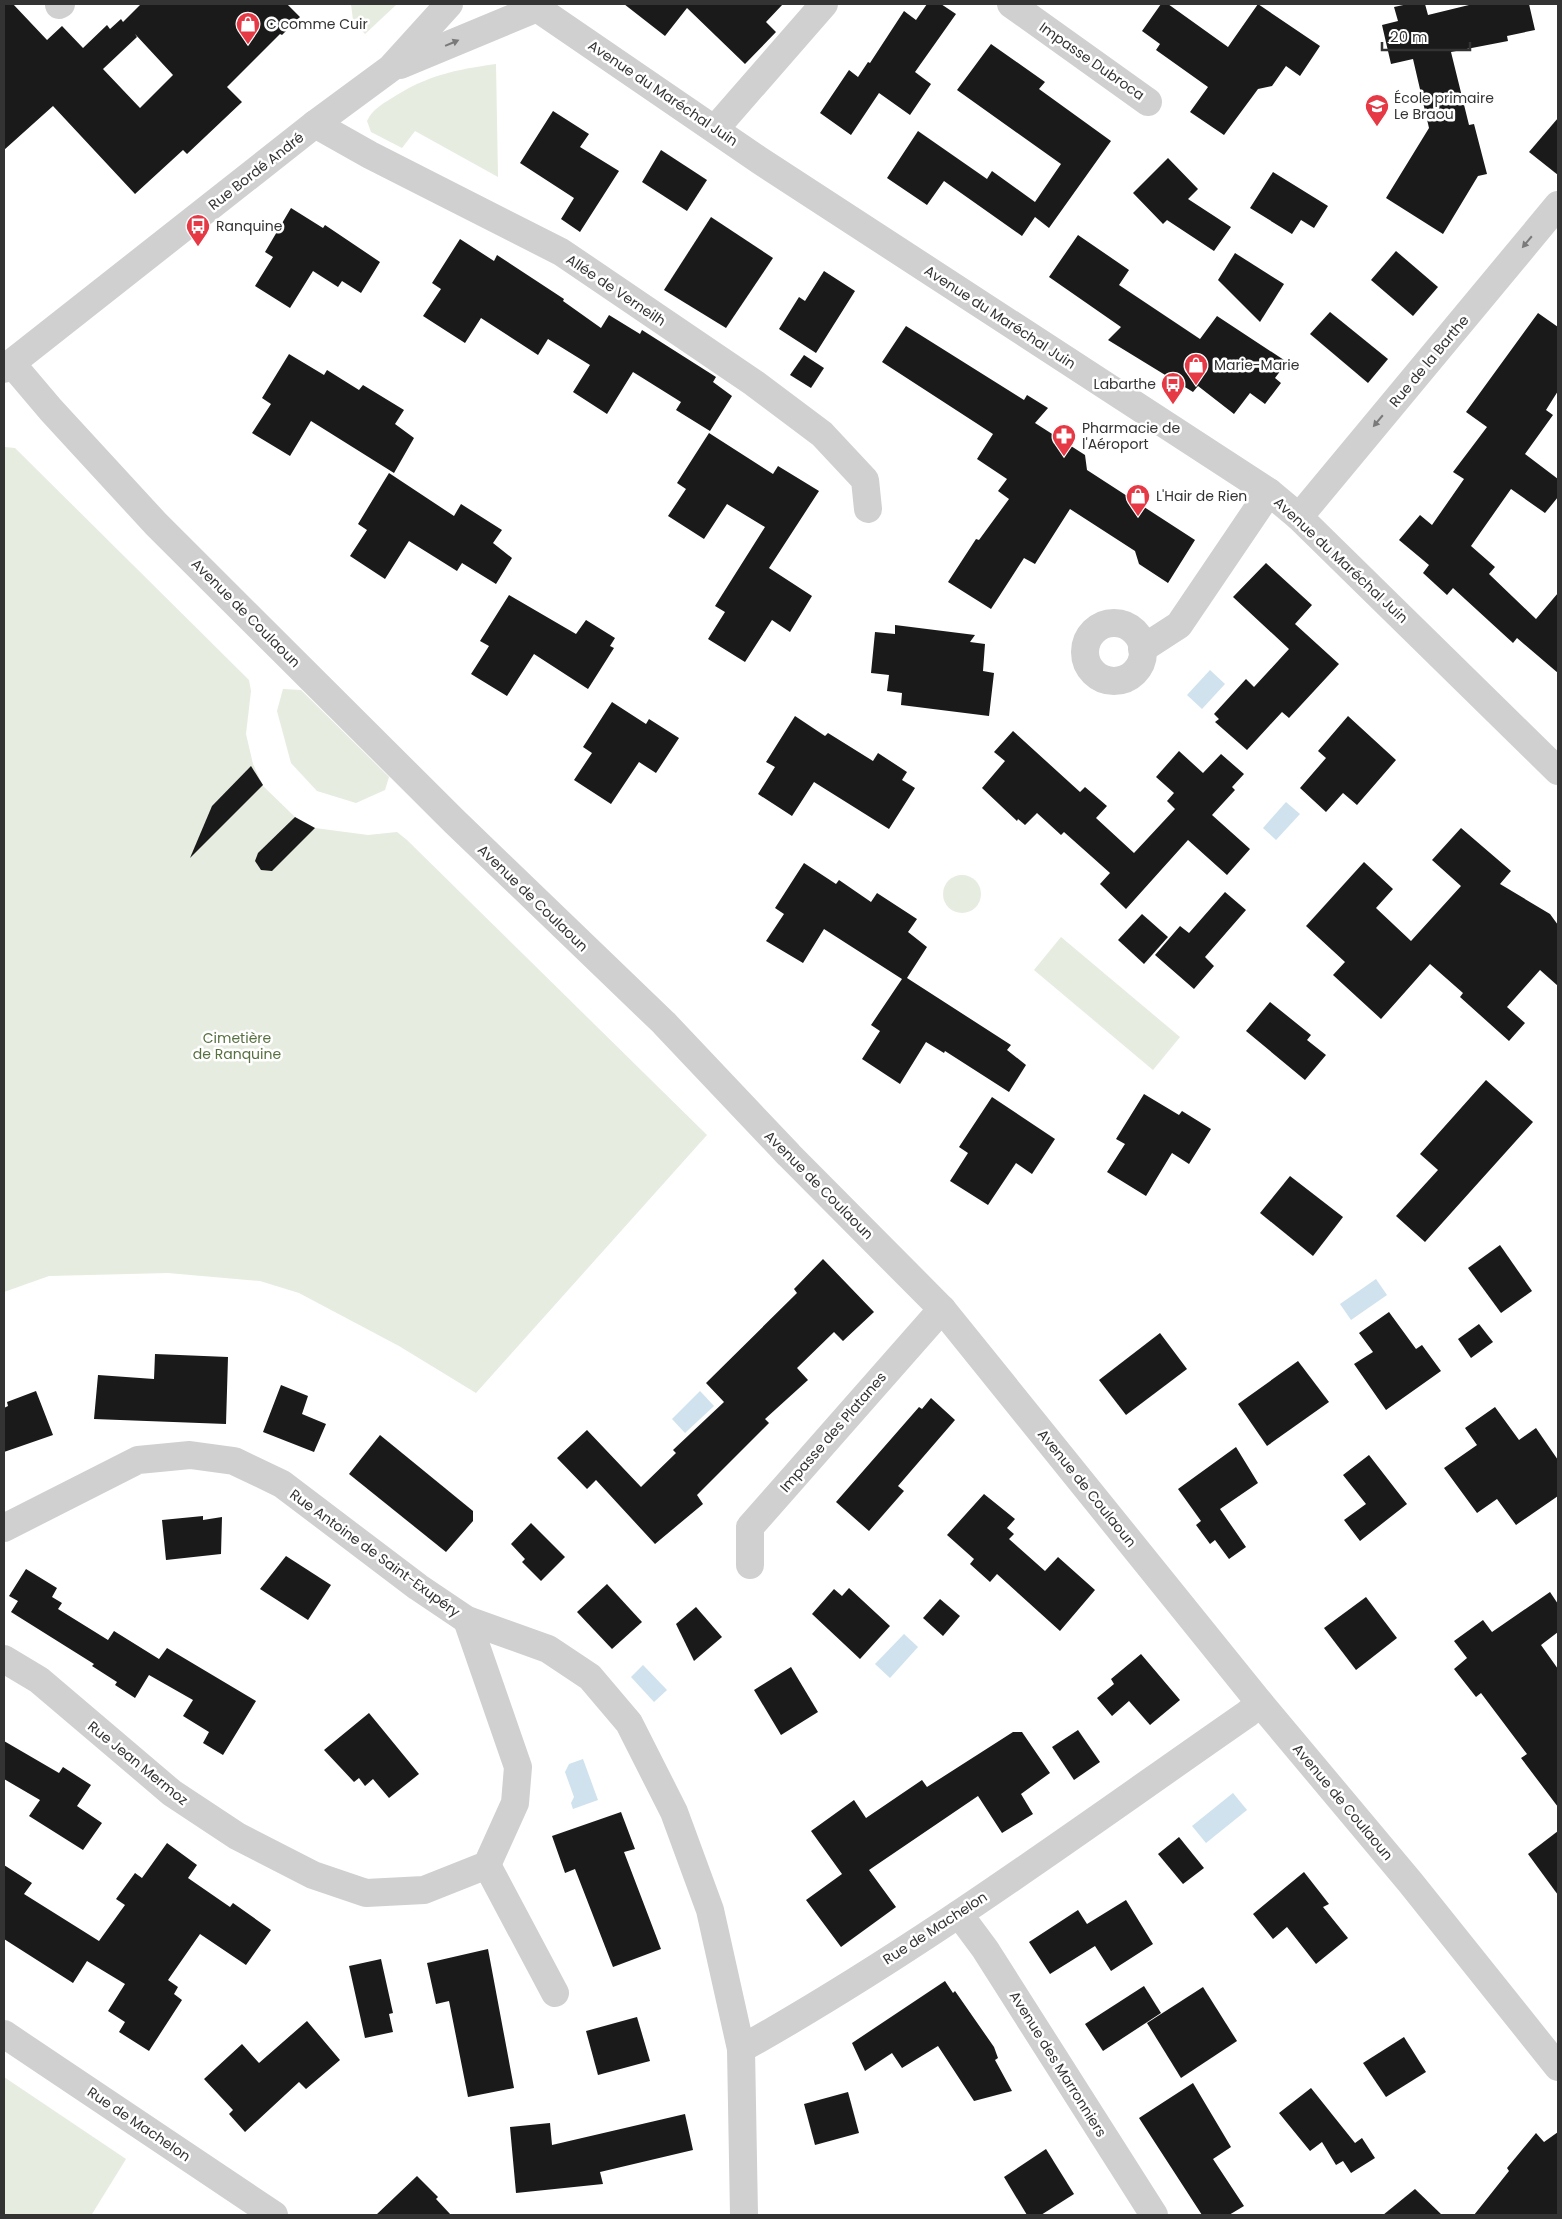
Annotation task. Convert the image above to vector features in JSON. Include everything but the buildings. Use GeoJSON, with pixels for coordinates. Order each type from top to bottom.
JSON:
{"type":"FeatureCollection","features":[{"type":"Feature","properties":{"kind":"street","name":"Rue Bordé André"},"geometry":{"type":"LineString","coordinates":[[8,366],[315,124],[391,68],[449,4]]}},
{"type":"Feature","properties":{"kind":"street"},"geometry":{"type":"LineString","coordinates":[[715,129],[824,4]]}},
{"type":"Feature","properties":{"kind":"street","name":"Impasse Dubroca"},"geometry":{"type":"LineString","coordinates":[[1011,4],[1148,102]]}},
{"type":"Feature","properties":{"kind":"street","name":"Rue Bordé André"},"geometry":{"type":"LineString","coordinates":[[391,68],[534,6]]}},
{"type":"Feature","properties":{"kind":"street","name":"Avenue du Maréchal Juin"},"geometry":{"type":"LineString","coordinates":[[534,6],[715,129],[1269,492],[1299,516],[1556,765]]}},
{"type":"Feature","properties":{"kind":"street","name":"Allée de Verneilh"},"geometry":{"type":"LineString","coordinates":[[315,124],[561,252],[754,382],[822,434],[865,480],[868,510]]}},
{"type":"Feature","properties":{"kind":"street","name":"Rue de la Barthe"},"geometry":{"type":"LineString","coordinates":[[1299,516],[1558,205]]}},
{"type":"Feature","properties":{"kind":"street","name":"Avenue de Coulaoun"},"geometry":{"type":"LineString","coordinates":[[8,366],[156,524],[454,822],[664,1023],[789,1155],[942,1309],[1260,1703],[1410,1882],[1558,2068]]}},
{"type":"Feature","properties":{"kind":"street"},"geometry":{"type":"LineString","coordinates":[[1142,649],[1179,625],[1269,492]]}},
{"type":"Feature","properties":{"kind":"street","name":"Impasse des Platanes"},"geometry":{"type":"LineString","coordinates":[[750,1565],[750,1527],[942,1309]]}},
{"type":"Feature","properties":{"kind":"street","name":"Rue Antoine de Saint-Exupéry"},"geometry":{"type":"LineString","coordinates":[[4,1528],[138,1460],[190,1455],[234,1461],[282,1484],[418,1587],[466,1620],[548,1649],[590,1677],[628,1723],[674,1812],[710,1910],[741,2049]]}},
{"type":"Feature","properties":{"kind":"street"},"geometry":{"type":"LineString","coordinates":[[466,1620],[518,1767],[516,1803],[487,1865],[554,1993]]}},
{"type":"Feature","properties":{"kind":"street","name":"Rue Jean Mermoz"},"geometry":{"type":"LineString","coordinates":[[4,1659],[39,1680],[172,1793],[237,1836],[313,1875],[366,1893],[424,1890],[487,1865]]}},
{"type":"Feature","properties":{"kind":"street","name":"Rue de Machelon"},"geometry":{"type":"LineString","coordinates":[[741,2049],[793,2019],[960,1914],[1248,1714],[1260,1703]]}},
{"type":"Feature","properties":{"kind":"street","name":"Avenue des Marronniers"},"geometry":{"type":"LineString","coordinates":[[960,1914],[985,1949],[1154,2215]]}},
{"type":"Feature","properties":{"kind":"street","name":"Rue de Machelon"},"geometry":{"type":"LineString","coordinates":[[4,2034],[274,2215]]}},
{"type":"Feature","properties":{"kind":"street"},"geometry":{"type":"LineString","coordinates":[[741,2049],[744,2215]]}},
{"type":"Feature","properties":{"kind":"green space"},"geometry":{"type":"Polygon","coordinates":[[[351,4],[397,4],[365,34],[353,20],[351,4]]]}},
{"type":"Feature","properties":{"kind":"green space"},"geometry":{"type":"Polygon","coordinates":[[[496,64],[498,177],[415,131],[402,148],[371,132],[367,121],[372,113],[405,90],[442,75],[496,64]]]}},
{"type":"Feature","properties":{"kind":"green space","name":"Cimetière de Ranquine"},"geometry":{"type":"Polygon","coordinates":[[[4,447],[15,448],[249,680],[251,691],[246,734],[253,764],[263,786],[295,817],[315,828],[368,835],[397,832],[707,1135],[476,1393],[399,1346],[299,1293],[260,1281],[168,1273],[49,1276],[4,1292],[4,447]]]}},
{"type":"Feature","properties":{"kind":"green space"},"geometry":{"type":"Polygon","coordinates":[[[283,689],[301,690],[389,777],[385,790],[356,803],[317,791],[291,763],[277,711],[283,689]]]}},
{"type":"Feature","properties":{"kind":"green space"},"geometry":{"type":"Polygon","coordinates":[[[962,875],[976,880],[981,894],[976,908],[962,913],[948,908],[943,894],[948,880],[962,875]]]}},
{"type":"Feature","properties":{"kind":"green space"},"geometry":{"type":"Polygon","coordinates":[[[1061,937],[1180,1037],[1153,1070],[1034,970],[1061,937]]]}},
{"type":"Feature","properties":{"kind":"green space"},"geometry":{"type":"Polygon","coordinates":[[[4,2077],[126,2159],[92,2214],[4,2215],[4,2077]]]}},
{"type":"Feature","properties":{"kind":"water"},"geometry":{"type":"Polygon","coordinates":[[[1210,670],[1225,684],[1202,709],[1187,695],[1210,670]]]}},
{"type":"Feature","properties":{"kind":"water"},"geometry":{"type":"Polygon","coordinates":[[[1286,802],[1300,814],[1276,840],[1263,828],[1286,802]]]}},
{"type":"Feature","properties":{"kind":"water"},"geometry":{"type":"Polygon","coordinates":[[[1376,1279],[1387,1295],[1351,1320],[1340,1304],[1376,1279]]]}},
{"type":"Feature","properties":{"kind":"water"},"geometry":{"type":"Polygon","coordinates":[[[700,1391],[714,1406],[685,1433],[672,1419],[700,1391]]]}},
{"type":"Feature","properties":{"kind":"water"},"geometry":{"type":"Polygon","coordinates":[[[904,1634],[918,1647],[890,1678],[875,1664],[904,1634]]]}},
{"type":"Feature","properties":{"kind":"water"},"geometry":{"type":"Polygon","coordinates":[[[643,1665],[667,1690],[654,1702],[631,1677],[643,1665]]]}},
{"type":"Feature","properties":{"kind":"water"},"geometry":{"type":"Polygon","coordinates":[[[583,1759],[598,1800],[573,1809],[571,1803],[574,1797],[565,1772],[569,1764],[583,1759]]]}},
{"type":"Feature","properties":{"kind":"water"},"geometry":{"type":"Polygon","coordinates":[[[1233,1793],[1247,1810],[1206,1843],[1192,1826],[1233,1793]]]}},
{"type":"Feature","properties":{"kind":"place","name":"C comme Cuir"},"geometry":{"type":"Point","coordinates":[248,45]}},
{"type":"Feature","properties":{"kind":"place","name":"École primaire Le Braou"},"geometry":{"type":"Point","coordinates":[1377,127]}},
{"type":"Feature","properties":{"kind":"place","name":"Ranquine"},"geometry":{"type":"Point","coordinates":[198,247]}},
{"type":"Feature","properties":{"kind":"place","name":"Marie-Marie"},"geometry":{"type":"Point","coordinates":[1196,386]}},
{"type":"Feature","properties":{"kind":"place","name":"Labarthe"},"geometry":{"type":"Point","coordinates":[1173,405]}},
{"type":"Feature","properties":{"kind":"place","name":"Pharmacie de l'Aéroport"},"geometry":{"type":"Point","coordinates":[1064,457]}},
{"type":"Feature","properties":{"kind":"place","name":"L'Hair de Rien"},"geometry":{"type":"Point","coordinates":[1138,517]}}]}
